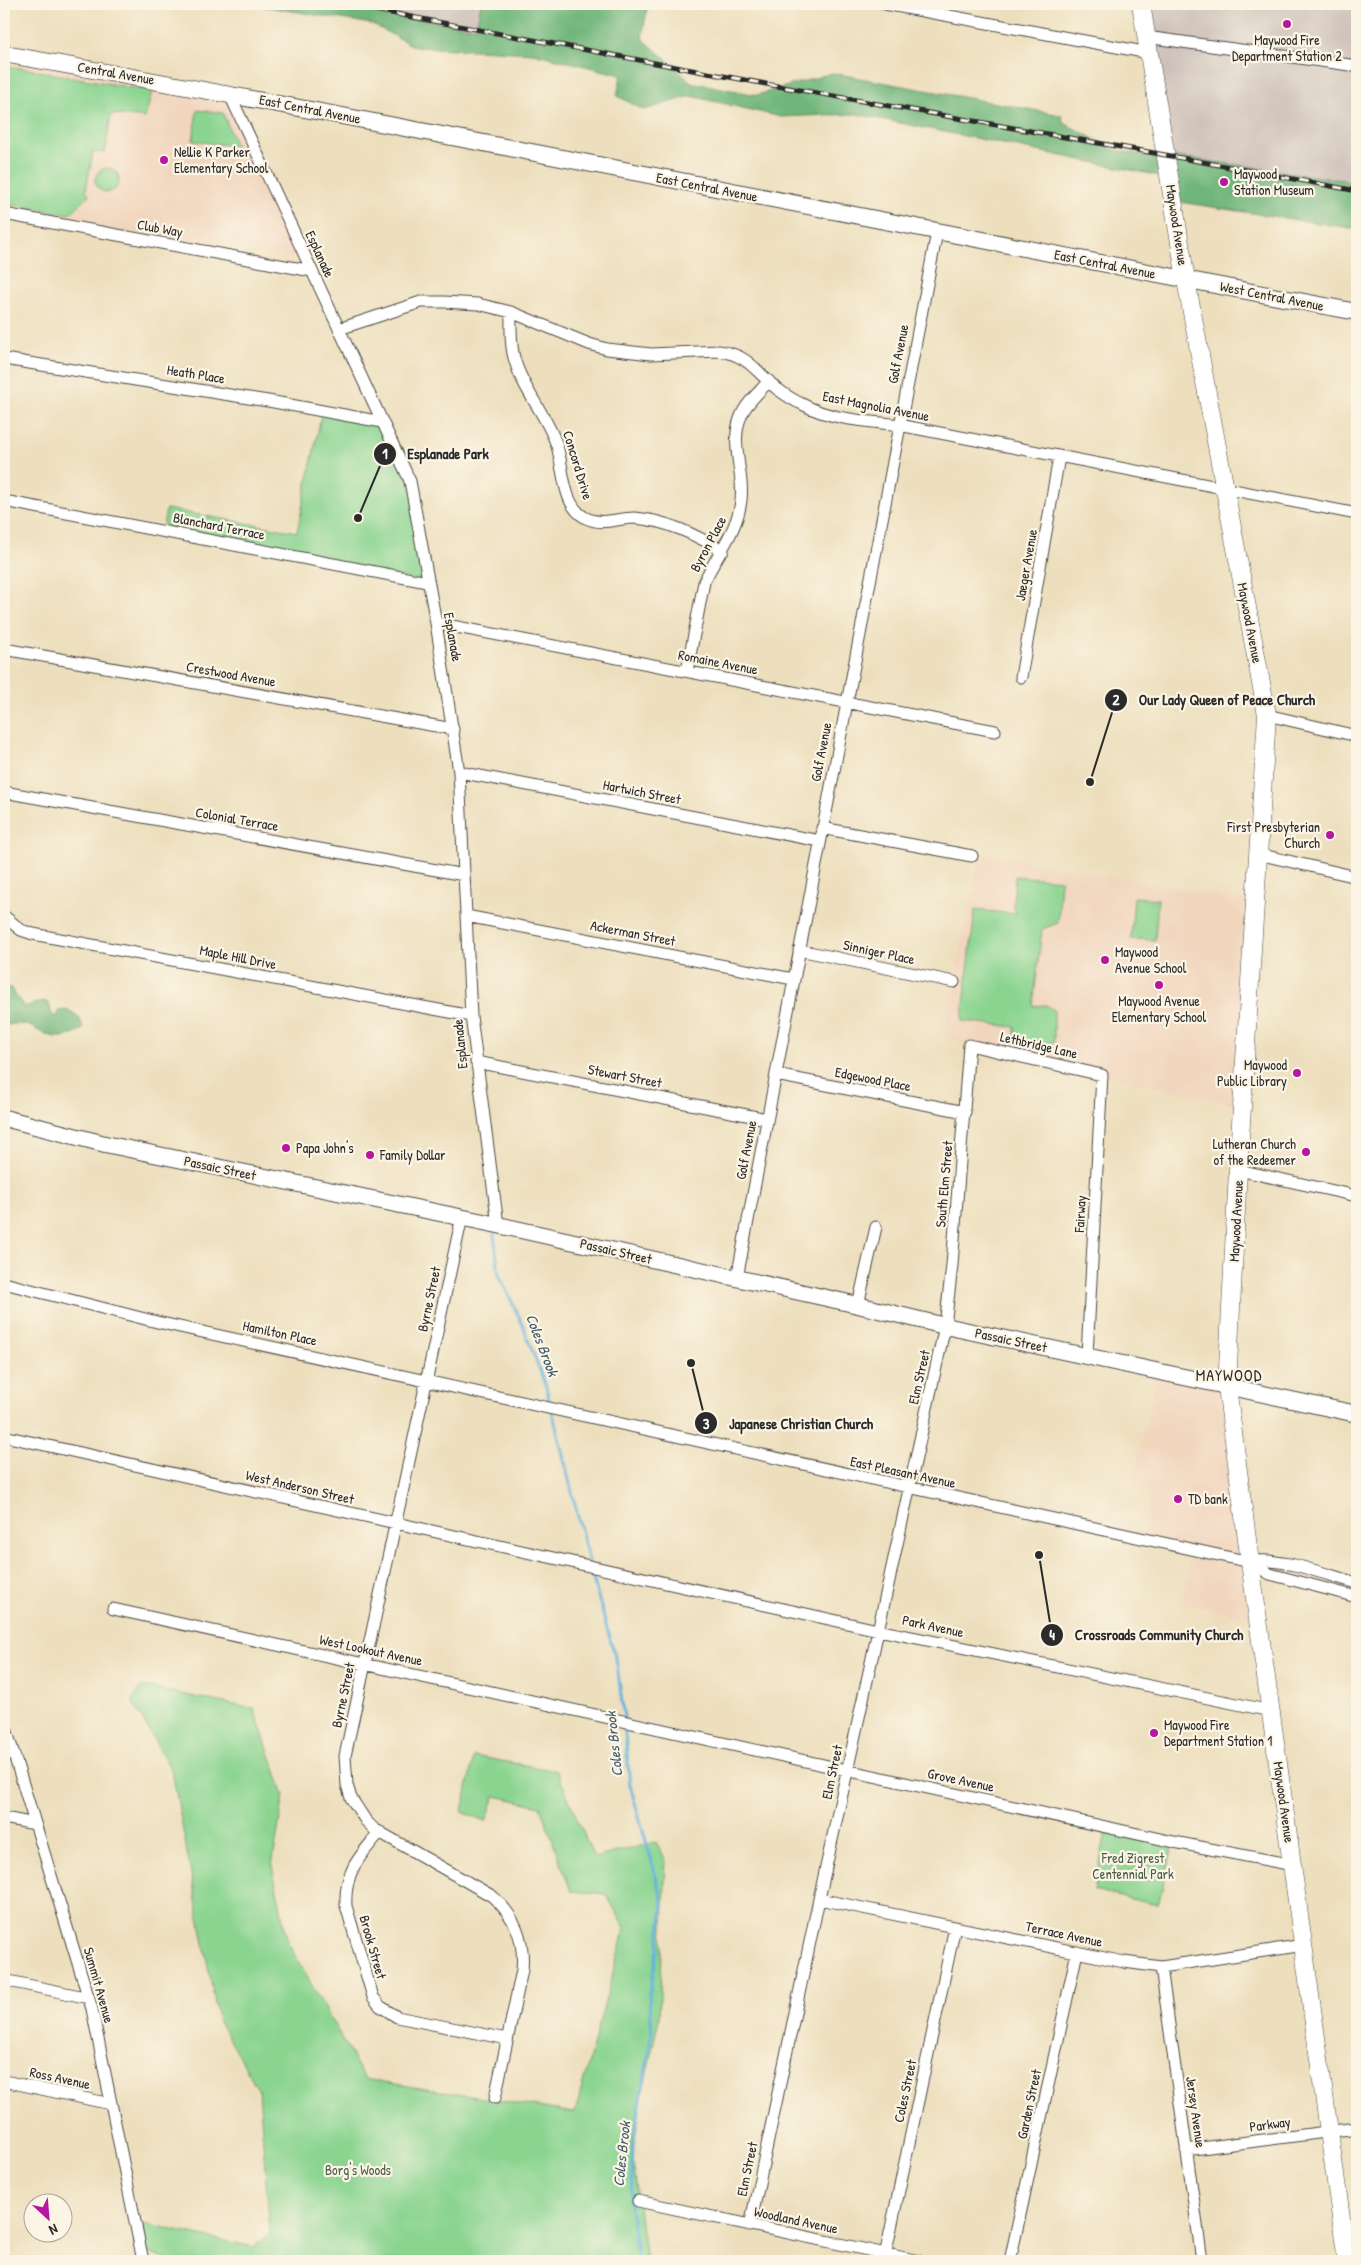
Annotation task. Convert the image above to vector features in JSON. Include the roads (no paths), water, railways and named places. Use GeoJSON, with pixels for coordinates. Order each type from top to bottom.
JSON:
{"type":"FeatureCollection","features":[{"type":"Feature","properties":{"kind":"main road","name":"Maywood Avenue"},"geometry":{"type":"LineString","coordinates":[[1141,4],[1186,280],[1267,715],[1238,1170],[1228,1387],[1250,1562],[1347,2261]]}},
{"type":"Feature","properties":{"kind":"main road","name":"Central Avenue"},"geometry":{"type":"LineString","coordinates":[[4,54],[229,93]]}},
{"type":"Feature","properties":{"kind":"main road","name":"East Central Avenue"},"geometry":{"type":"LineString","coordinates":[[229,93],[1186,280]]}},
{"type":"Feature","properties":{"kind":"main road","name":"West Central Avenue"},"geometry":{"type":"LineString","coordinates":[[1186,280],[1357,312]]}},
{"type":"Feature","properties":{"kind":"main road","name":"Passaic Street"},"geometry":{"type":"LineString","coordinates":[[4,1118],[105,1144],[498,1225],[946,1326],[1357,1414]]}},
{"type":"Feature","properties":{"kind":"street"},"geometry":{"type":"LineString","coordinates":[[885,4],[1148,45],[1357,66]]}},
{"type":"Feature","properties":{"kind":"street","name":"Esplanade"},"geometry":{"type":"LineString","coordinates":[[229,93],[410,481],[436,623],[459,772],[471,1016],[498,1225]]}},
{"type":"Feature","properties":{"kind":"street","name":"Club Way"},"geometry":{"type":"LineString","coordinates":[[4,214],[312,271]]}},
{"type":"Feature","properties":{"kind":"street","name":"Golf Avenue"},"geometry":{"type":"LineString","coordinates":[[737,1278],[937,232]]}},
{"type":"Feature","properties":{"kind":"street","name":"East Magnolia Avenue"},"geometry":{"type":"LineString","coordinates":[[339,329],[421,302],[478,304],[511,312],[589,344],[608,349],[651,354],[730,352],[748,361],[786,395],[820,412],[839,418],[899,425],[1357,514]]}},
{"type":"Feature","properties":{"kind":"street","name":"Concord Drive"},"geometry":{"type":"LineString","coordinates":[[511,312],[514,360],[519,375],[549,426],[557,446],[571,502],[576,510],[593,521],[603,522],[635,518],[668,525],[702,539],[722,552]]}},
{"type":"Feature","properties":{"kind":"street","name":"Heath Place"},"geometry":{"type":"LineString","coordinates":[[5,360],[274,402],[382,422]]}},
{"type":"Feature","properties":{"kind":"street","name":"Byron Place"},"geometry":{"type":"LineString","coordinates":[[687,671],[704,582],[735,528],[741,504],[741,473],[736,446],[739,420],[745,409],[769,381]]}},
{"type":"Feature","properties":{"kind":"street","name":"Jaeger Avenue"},"geometry":{"type":"LineString","coordinates":[[1021,677],[1060,457]]}},
{"type":"Feature","properties":{"kind":"street","name":"Blanchard Terrace"},"geometry":{"type":"LineString","coordinates":[[4,501],[427,582]]}},
{"type":"Feature","properties":{"kind":"street","name":"Romaine Avenue"},"geometry":{"type":"LineString","coordinates":[[436,623],[995,731]]}},
{"type":"Feature","properties":{"kind":"street","name":"Crestwood Avenue"},"geometry":{"type":"LineString","coordinates":[[4,650],[453,729]]}},
{"type":"Feature","properties":{"kind":"street"},"geometry":{"type":"LineString","coordinates":[[1267,715],[1357,736]]}},
{"type":"Feature","properties":{"kind":"street","name":"Hartwich Street"},"geometry":{"type":"LineString","coordinates":[[459,772],[820,841]]}},
{"type":"Feature","properties":{"kind":"street","name":"Colonial Terrace"},"geometry":{"type":"LineString","coordinates":[[4,792],[464,874]]}},
{"type":"Feature","properties":{"kind":"street"},"geometry":{"type":"LineString","coordinates":[[822,828],[972,856]]}},
{"type":"Feature","properties":{"kind":"street"},"geometry":{"type":"LineString","coordinates":[[1258,854],[1357,877]]}},
{"type":"Feature","properties":{"kind":"street","name":"Maple Hill Drive"},"geometry":{"type":"LineString","coordinates":[[4,916],[21,930],[33,934],[471,1016]]}},
{"type":"Feature","properties":{"kind":"street","name":"Ackerman Street"},"geometry":{"type":"LineString","coordinates":[[466,916],[793,979]]}},
{"type":"Feature","properties":{"kind":"street","name":"Sinniger Place"},"geometry":{"type":"LineString","coordinates":[[799,950],[954,982]]}},
{"type":"Feature","properties":{"kind":"street","name":"Lethbridge Lane"},"geometry":{"type":"LineString","coordinates":[[969,1045],[1102,1074]]}},
{"type":"Feature","properties":{"kind":"street","name":"South Elm Street"},"geometry":{"type":"LineString","coordinates":[[946,1326],[969,1045]]}},
{"type":"Feature","properties":{"kind":"street","name":"Stewart Street"},"geometry":{"type":"LineString","coordinates":[[476,1062],[767,1119]]}},
{"type":"Feature","properties":{"kind":"street","name":"Fairway"},"geometry":{"type":"LineString","coordinates":[[1087,1355],[1102,1074]]}},
{"type":"Feature","properties":{"kind":"street","name":"Edgewood Place"},"geometry":{"type":"LineString","coordinates":[[776,1075],[964,1112]]}},
{"type":"Feature","properties":{"kind":"street"},"geometry":{"type":"LineString","coordinates":[[1238,1170],[1357,1196]]}},
{"type":"Feature","properties":{"kind":"street","name":"Byrne Street"},"geometry":{"type":"LineString","coordinates":[[462,1218],[345,1756],[345,1771],[351,1798],[358,1811],[370,1825],[492,1896],[512,1918],[520,1936],[523,1956],[495,2098]]}},
{"type":"Feature","properties":{"kind":"street"},"geometry":{"type":"LineString","coordinates":[[858,1305],[876,1226]]}},
{"type":"Feature","properties":{"kind":"street","name":"Hamilton Place"},"geometry":{"type":"LineString","coordinates":[[4,1283],[157,1322],[427,1380],[551,1409]]}},
{"type":"Feature","properties":{"kind":"street","name":"Elm Street"},"geometry":{"type":"LineString","coordinates":[[750,2226],[819,1899],[946,1326]]}},
{"type":"Feature","properties":{"kind":"street","name":"East Pleasant Avenue"},"geometry":{"type":"LineString","coordinates":[[551,1409],[909,1489],[1250,1562]]}},
{"type":"Feature","properties":{"kind":"street","name":"West Anderson Street"},"geometry":{"type":"LineString","coordinates":[[4,1436],[590,1567]]}},
{"type":"Feature","properties":{"kind":"street"},"geometry":{"type":"LineString","coordinates":[[1250,1562],[1264,1559],[1281,1562],[1357,1583]]}},
{"type":"Feature","properties":{"kind":"street"},"geometry":{"type":"LineString","coordinates":[[1250,1562],[1270,1574],[1357,1597]]}},
{"type":"Feature","properties":{"kind":"street","name":"Park Avenue"},"geometry":{"type":"LineString","coordinates":[[590,1567],[878,1630],[1272,1711]]}},
{"type":"Feature","properties":{"kind":"street","name":"West Lookout Avenue"},"geometry":{"type":"LineString","coordinates":[[112,1609],[624,1720]]}},
{"type":"Feature","properties":{"kind":"street","name":"Grove Avenue"},"geometry":{"type":"LineString","coordinates":[[624,1720],[1174,1842],[1293,1864]]}},
{"type":"Feature","properties":{"kind":"street","name":"Summit Avenue"},"geometry":{"type":"LineString","coordinates":[[4,1724],[89,1998],[143,2261]]}},
{"type":"Feature","properties":{"kind":"street"},"geometry":{"type":"LineString","coordinates":[[4,1818],[35,1824]]}},
{"type":"Feature","properties":{"kind":"street","name":"Brook Street"},"geometry":{"type":"LineString","coordinates":[[380,1832],[352,1868],[346,1894],[346,1906],[372,1997],[380,2006],[397,2017],[507,2039]]}},
{"type":"Feature","properties":{"kind":"street","name":"Terrace Avenue"},"geometry":{"type":"LineString","coordinates":[[819,1899],[1077,1952],[1161,1967],[1304,1945]]}},
{"type":"Feature","properties":{"kind":"street","name":"Coles Street"},"geometry":{"type":"LineString","coordinates":[[884,2258],[955,1927]]}},
{"type":"Feature","properties":{"kind":"street","name":"Garden Street"},"geometry":{"type":"LineString","coordinates":[[1010,2261],[1077,1952]]}},
{"type":"Feature","properties":{"kind":"street","name":"Jersey Avenue"},"geometry":{"type":"LineString","coordinates":[[1161,1967],[1202,2261]]}},
{"type":"Feature","properties":{"kind":"street"},"geometry":{"type":"LineString","coordinates":[[4,1980],[89,1998]]}},
{"type":"Feature","properties":{"kind":"street","name":"Ross Avenue"},"geometry":{"type":"LineString","coordinates":[[4,2081],[111,2104]]}},
{"type":"Feature","properties":{"kind":"street","name":"Parkway"},"geometry":{"type":"LineString","coordinates":[[1186,2150],[1357,2128]]}},
{"type":"Feature","properties":{"kind":"street","name":"Woodland Avenue"},"geometry":{"type":"LineString","coordinates":[[638,2202],[884,2258],[919,2261]]}},
{"type":"Feature","properties":{"kind":"waterway","name":"Coles Brook"},"geometry":{"type":"LineString","coordinates":[[494,1234],[499,1275],[522,1323],[546,1387],[550,1404]]}},
{"type":"Feature","properties":{"kind":"waterway","name":"Coles Brook"},"geometry":{"type":"LineString","coordinates":[[552,1410],[589,1562]]}},
{"type":"Feature","properties":{"kind":"waterway","name":"Coles Brook"},"geometry":{"type":"LineString","coordinates":[[590,1568],[617,1664],[624,1718]]}},
{"type":"Feature","properties":{"kind":"waterway","name":"Coles Brook"},"geometry":{"type":"LineString","coordinates":[[624,1724],[630,1785],[663,1902],[658,1949],[649,1994],[652,2031],[633,2147],[631,2198],[629,2200],[638,2261]]}},
{"type":"Feature","properties":{"kind":"railway"},"geometry":{"type":"LineString","coordinates":[[343,4],[766,84],[1357,191]]}},
{"type":"Feature","properties":{"kind":"railway"},"geometry":{"type":"LineString","coordinates":[[465,4],[474,6]]}},
{"type":"Feature","properties":{"kind":"place","name":"Maywood Fire Department Station 2"},"geometry":{"type":"Point","coordinates":[1287,24]}},
{"type":"Feature","properties":{"kind":"place","name":"Nellie K Parker Elementary School"},"geometry":{"type":"Point","coordinates":[164,160]}},
{"type":"Feature","properties":{"kind":"place","name":"Maywood Station Museum"},"geometry":{"type":"Point","coordinates":[1224,182]}},
{"type":"Feature","properties":{"kind":"place","name":"Esplanade Park"},"geometry":{"type":"Point","coordinates":[358,518]}},
{"type":"Feature","properties":{"kind":"place","name":"Our Lady Queen of Peace Church"},"geometry":{"type":"Point","coordinates":[1090,782]}},
{"type":"Feature","properties":{"kind":"place","name":"First Presbyterian Church"},"geometry":{"type":"Point","coordinates":[1330,835]}},
{"type":"Feature","properties":{"kind":"place","name":"Maywood Avenue School"},"geometry":{"type":"Point","coordinates":[1105,960]}},
{"type":"Feature","properties":{"kind":"place","name":"Maywood Avenue Elementary School"},"geometry":{"type":"Point","coordinates":[1159,985]}},
{"type":"Feature","properties":{"kind":"place","name":"Maywood Public Library"},"geometry":{"type":"Point","coordinates":[1297,1073]}},
{"type":"Feature","properties":{"kind":"place","name":"Papa John's"},"geometry":{"type":"Point","coordinates":[286,1148]}},
{"type":"Feature","properties":{"kind":"place","name":"Lutheran Church of the Redeemer"},"geometry":{"type":"Point","coordinates":[1306,1152]}},
{"type":"Feature","properties":{"kind":"place","name":"Family Dollar"},"geometry":{"type":"Point","coordinates":[370,1155]}},
{"type":"Feature","properties":{"kind":"place","name":"Japanese Christian Church"},"geometry":{"type":"Point","coordinates":[691,1363]}},
{"type":"Feature","properties":{"kind":"place","name":"TD bank"},"geometry":{"type":"Point","coordinates":[1178,1499]}},
{"type":"Feature","properties":{"kind":"place","name":"Crossroads Community Church"},"geometry":{"type":"Point","coordinates":[1039,1555]}},
{"type":"Feature","properties":{"kind":"place","name":"Maywood Fire Department Station 1"},"geometry":{"type":"Point","coordinates":[1154,1733]}},
{"type":"Feature","properties":{"kind":"district","name":"MAYWOOD"},"geometry":{"type":"Point","coordinates":[1229,1375]}},
{"type":"Feature","properties":{"kind":"park label","name":"Fred Zigrest Centennial Park"},"geometry":{"type":"Point","coordinates":[1133,1866]}},
{"type":"Feature","properties":{"kind":"park label","name":"Borg's Woods"},"geometry":{"type":"Point","coordinates":[358,2170]}}]}
